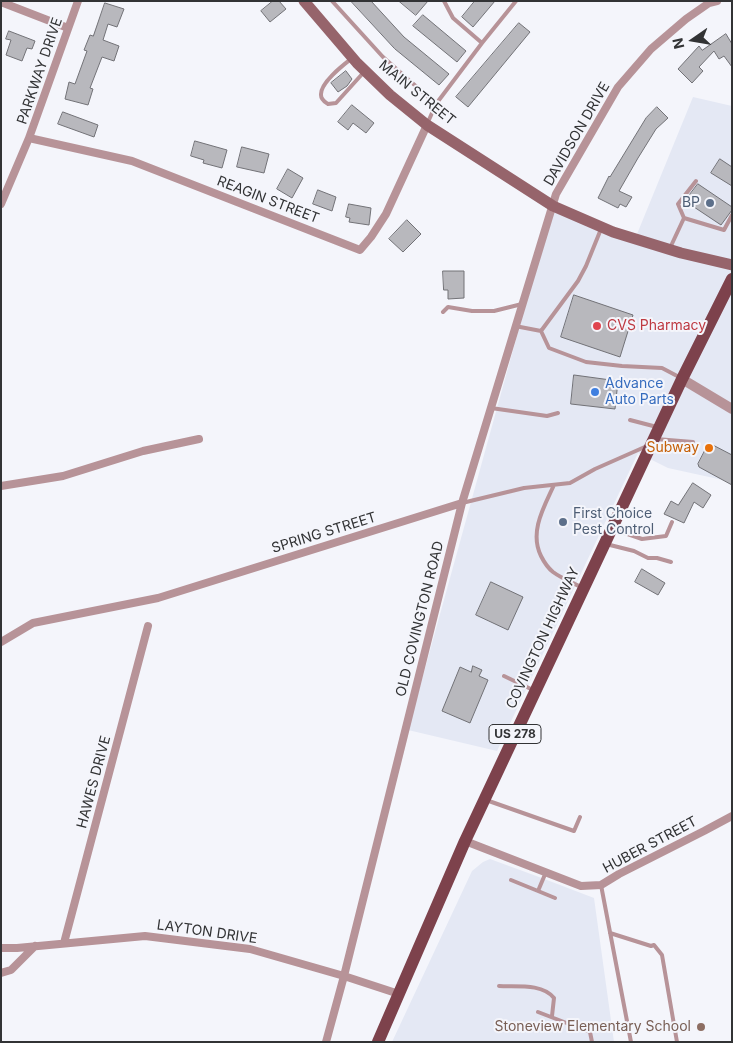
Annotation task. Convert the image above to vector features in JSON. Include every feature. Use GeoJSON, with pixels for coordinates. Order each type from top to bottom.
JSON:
{"type":"FeatureCollection","features":[{"type":"Feature","properties":{"kind":"main road","name":"MAIN STREET"},"geometry":{"type":"LineString","coordinates":[[305,1],[353,58],[390,95],[427,125],[553,206],[602,227],[669,250],[732,265]]}},
{"type":"Feature","properties":{"kind":"main road","name":"COVINGTON HIGHWAY"},"geometry":{"type":"LineString","coordinates":[[378,1042],[484,799],[682,379],[732,279]]}},
{"type":"Feature","properties":{"kind":"main road"},"geometry":{"type":"LineString","coordinates":[[714,314],[732,300]]}},
{"type":"Feature","properties":{"kind":"street","name":"PARKWAY DRIVE"},"geometry":{"type":"LineString","coordinates":[[1,204],[29,138],[78,1]]}},
{"type":"Feature","properties":{"kind":"street","name":"DAVIDSON DRIVE"},"geometry":{"type":"LineString","coordinates":[[553,206],[556,194],[618,87],[651,49],[686,19],[717,1]]}},
{"type":"Feature","properties":{"kind":"street"},"geometry":{"type":"LineString","coordinates":[[1,2],[68,28]]}},
{"type":"Feature","properties":{"kind":"street","name":"REAGIN STREET"},"geometry":{"type":"LineString","coordinates":[[29,138],[132,161],[360,250],[386,214],[427,125]]}},
{"type":"Feature","properties":{"kind":"street","name":"OLD COVINGTON ROAD"},"geometry":{"type":"LineString","coordinates":[[326,1042],[462,503],[553,206]]}},
{"type":"Feature","properties":{"kind":"street"},"geometry":{"type":"LineString","coordinates":[[682,379],[732,409]]}},
{"type":"Feature","properties":{"kind":"street"},"geometry":{"type":"LineString","coordinates":[[1,486],[63,476],[143,451],[199,439]]}},
{"type":"Feature","properties":{"kind":"street","name":"SPRING STREET"},"geometry":{"type":"LineString","coordinates":[[1,642],[33,623],[158,598],[462,503]]}},
{"type":"Feature","properties":{"kind":"street","name":"HAWES DRIVE"},"geometry":{"type":"LineString","coordinates":[[64,943],[148,626]]}},
{"type":"Feature","properties":{"kind":"street","name":"HUBER STREET"},"geometry":{"type":"LineString","coordinates":[[465,841],[581,886],[601,885],[732,816]]}},
{"type":"Feature","properties":{"kind":"street","name":"LAYTON DRIVE"},"geometry":{"type":"LineString","coordinates":[[1,948],[145,936],[250,949],[399,994]]}},
{"type":"Feature","properties":{"kind":"street"},"geometry":{"type":"LineString","coordinates":[[1,973],[11,970],[35,946]]}},
{"type":"Feature","properties":{"kind":"lane"},"geometry":{"type":"LineString","coordinates":[[332,1],[383,58],[436,104]]}},
{"type":"Feature","properties":{"kind":"lane"},"geometry":{"type":"LineString","coordinates":[[444,1],[453,18],[482,43]]}},
{"type":"Feature","properties":{"kind":"lane"},"geometry":{"type":"LineString","coordinates":[[427,125],[436,104],[516,1]]}},
{"type":"Feature","properties":{"kind":"lane"},"geometry":{"type":"LineString","coordinates":[[353,58],[333,74],[323,86],[320,94],[323,100],[328,104],[336,103],[365,71]]}},
{"type":"Feature","properties":{"kind":"lane"},"geometry":{"type":"LineString","coordinates":[[669,250],[684,218],[678,204],[696,181]]}},
{"type":"Feature","properties":{"kind":"lane"},"geometry":{"type":"LineString","coordinates":[[684,218],[724,230],[732,215]]}},
{"type":"Feature","properties":{"kind":"lane"},"geometry":{"type":"LineString","coordinates":[[541,330],[578,281],[602,227]]}},
{"type":"Feature","properties":{"kind":"lane"},"geometry":{"type":"LineString","coordinates":[[443,312],[448,307],[472,312],[494,312],[522,304]]}},
{"type":"Feature","properties":{"kind":"lane"},"geometry":{"type":"LineString","coordinates":[[515,326],[541,330]]}},
{"type":"Feature","properties":{"kind":"lane"},"geometry":{"type":"LineString","coordinates":[[541,330],[549,348],[586,362],[662,368],[682,379]]}},
{"type":"Feature","properties":{"kind":"lane"},"geometry":{"type":"LineString","coordinates":[[491,408],[548,416],[558,413]]}},
{"type":"Feature","properties":{"kind":"lane"},"geometry":{"type":"LineString","coordinates":[[630,420],[655,437],[693,442]]}},
{"type":"Feature","properties":{"kind":"lane","name":"SPRING STREET"},"geometry":{"type":"LineString","coordinates":[[462,503],[524,488],[570,482],[655,437]]}},
{"type":"Feature","properties":{"kind":"lane"},"geometry":{"type":"LineString","coordinates":[[554,485],[539,521],[536,534],[538,549],[544,562],[551,570],[583,588]]}},
{"type":"Feature","properties":{"kind":"lane"},"geometry":{"type":"LineString","coordinates":[[611,528],[642,539],[666,536],[672,522]]}},
{"type":"Feature","properties":{"kind":"lane"},"geometry":{"type":"LineString","coordinates":[[604,544],[634,551],[648,558],[657,558],[671,562]]}},
{"type":"Feature","properties":{"kind":"lane"},"geometry":{"type":"LineString","coordinates":[[504,676],[535,691]]}},
{"type":"Feature","properties":{"kind":"lane"},"geometry":{"type":"LineString","coordinates":[[484,799],[574,831],[580,817]]}},
{"type":"Feature","properties":{"kind":"lane"},"geometry":{"type":"LineString","coordinates":[[538,891],[546,872]]}},
{"type":"Feature","properties":{"kind":"lane"},"geometry":{"type":"LineString","coordinates":[[511,880],[555,898]]}},
{"type":"Feature","properties":{"kind":"lane"},"geometry":{"type":"LineString","coordinates":[[601,885],[631,1042]]}},
{"type":"Feature","properties":{"kind":"lane"},"geometry":{"type":"LineString","coordinates":[[610,933],[651,946],[654,945],[662,955],[677,1042]]}},
{"type":"Feature","properties":{"kind":"lane"},"geometry":{"type":"LineString","coordinates":[[500,986],[530,987],[549,992],[554,998],[552,1016]]}},
{"type":"Feature","properties":{"kind":"lane"},"geometry":{"type":"LineString","coordinates":[[538,1012],[590,1032],[592,1042]]}},
{"type":"Feature","properties":{"kind":"shaded area"},"geometry":{"type":"Polygon","coordinates":[[[693,97],[732,106],[732,482],[668,468],[638,453],[497,751],[408,730],[552,209],[635,239],[693,97]]]}},
{"type":"Feature","properties":{"kind":"shaded area"},"geometry":{"type":"Polygon","coordinates":[[[490,859],[594,898],[614,1042],[392,1042],[472,871],[490,859]]]}},
{"type":"Feature","properties":{"kind":"building"},"geometry":{"type":"Polygon","coordinates":[[[273,1],[279,1],[286,9],[270,22],[261,11],[273,1]]]}},
{"type":"Feature","properties":{"kind":"building"},"geometry":{"type":"Polygon","coordinates":[[[351,1],[371,1],[404,37],[449,74],[439,85],[395,49],[351,1]]]}},
{"type":"Feature","properties":{"kind":"building"},"geometry":{"type":"Polygon","coordinates":[[[399,1],[428,1],[416,15],[399,1]]]}},
{"type":"Feature","properties":{"kind":"building"},"geometry":{"type":"Polygon","coordinates":[[[475,1],[495,1],[473,27],[462,17],[475,1]]]}},
{"type":"Feature","properties":{"kind":"building"},"geometry":{"type":"Polygon","coordinates":[[[105,3],[124,9],[117,27],[108,24],[103,40],[119,46],[114,61],[102,57],[90,88],[93,89],[88,105],[65,99],[69,82],[75,84],[87,51],[84,50],[90,35],[93,36],[105,3]]]}},
{"type":"Feature","properties":{"kind":"building"},"geometry":{"type":"Polygon","coordinates":[[[423,15],[466,51],[457,62],[413,26],[423,15]]]}},
{"type":"Feature","properties":{"kind":"building"},"geometry":{"type":"Polygon","coordinates":[[[519,23],[530,32],[468,107],[456,97],[519,23]]]}},
{"type":"Feature","properties":{"kind":"building"},"geometry":{"type":"Polygon","coordinates":[[[9,31],[35,41],[32,49],[27,48],[22,61],[6,55],[11,40],[6,39],[9,31]]]}},
{"type":"Feature","properties":{"kind":"building"},"geometry":{"type":"Polygon","coordinates":[[[726,34],[732,44],[732,67],[724,56],[719,59],[714,51],[699,67],[703,71],[692,83],[678,69],[699,46],[702,50],[726,34]]]}},
{"type":"Feature","properties":{"kind":"building"},"geometry":{"type":"Polygon","coordinates":[[[346,71],[352,79],[347,86],[338,92],[331,83],[346,71]]]}},
{"type":"Feature","properties":{"kind":"building"},"geometry":{"type":"Polygon","coordinates":[[[352,105],[374,123],[366,133],[353,123],[348,130],[338,122],[352,105]]]}},
{"type":"Feature","properties":{"kind":"building"},"geometry":{"type":"Polygon","coordinates":[[[657,107],[668,118],[656,129],[619,191],[632,197],[626,207],[620,204],[618,208],[598,198],[609,176],[646,118],[657,107]]]}},
{"type":"Feature","properties":{"kind":"building"},"geometry":{"type":"Polygon","coordinates":[[[63,112],[98,125],[94,137],[58,124],[63,112]]]}},
{"type":"Feature","properties":{"kind":"building"},"geometry":{"type":"Polygon","coordinates":[[[195,141],[227,150],[222,168],[203,163],[204,160],[191,156],[195,141]]]}},
{"type":"Feature","properties":{"kind":"building"},"geometry":{"type":"Polygon","coordinates":[[[242,147],[269,154],[264,173],[237,167],[242,147]]]}},
{"type":"Feature","properties":{"kind":"building"},"geometry":{"type":"Polygon","coordinates":[[[720,159],[732,167],[732,186],[711,173],[720,159]]]}},
{"type":"Feature","properties":{"kind":"building"},"geometry":{"type":"Polygon","coordinates":[[[288,169],[303,178],[292,198],[277,189],[288,169]]]}},
{"type":"Feature","properties":{"kind":"building"},"geometry":{"type":"Polygon","coordinates":[[[698,184],[732,207],[732,210],[721,225],[685,201],[698,184]]]}},
{"type":"Feature","properties":{"kind":"building"},"geometry":{"type":"Polygon","coordinates":[[[318,190],[336,197],[332,211],[313,204],[318,190]]]}},
{"type":"Feature","properties":{"kind":"building"},"geometry":{"type":"Polygon","coordinates":[[[349,204],[371,208],[369,225],[349,222],[350,218],[346,217],[349,204]]]}},
{"type":"Feature","properties":{"kind":"building"},"geometry":{"type":"Polygon","coordinates":[[[407,220],[421,234],[403,252],[389,239],[407,220]]]}},
{"type":"Feature","properties":{"kind":"building"},"geometry":{"type":"Polygon","coordinates":[[[443,271],[464,271],[464,298],[448,299],[448,290],[444,290],[443,271]]]}},
{"type":"Feature","properties":{"kind":"building","name":"CVS Pharmacy"},"geometry":{"type":"Polygon","coordinates":[[[574,295],[633,315],[620,357],[561,337],[574,295]]]}},
{"type":"Feature","properties":{"kind":"building","name":"Advance Auto Parts"},"geometry":{"type":"Polygon","coordinates":[[[574,375],[618,381],[615,409],[571,404],[574,375]]]}},
{"type":"Feature","properties":{"kind":"building"},"geometry":{"type":"Polygon","coordinates":[[[709,443],[732,455],[732,485],[699,467],[698,464],[709,443]]]}},
{"type":"Feature","properties":{"kind":"building"},"geometry":{"type":"Polygon","coordinates":[[[693,483],[711,495],[703,508],[694,502],[684,523],[664,514],[671,501],[678,505],[693,483]]]}},
{"type":"Feature","properties":{"kind":"building"},"geometry":{"type":"Polygon","coordinates":[[[642,569],[665,583],[658,595],[635,582],[642,569]]]}},
{"type":"Feature","properties":{"kind":"building"},"geometry":{"type":"Polygon","coordinates":[[[491,582],[523,597],[508,630],[476,615],[491,582]]]}},
{"type":"Feature","properties":{"kind":"building"},"geometry":{"type":"Polygon","coordinates":[[[473,666],[482,670],[479,676],[488,680],[470,723],[442,711],[460,667],[471,672],[473,666]]]}},
{"type":"Feature","properties":{"kind":"place","name":"BP"},"geometry":{"type":"Point","coordinates":[710,203]}},
{"type":"Feature","properties":{"kind":"place","name":"CVS Pharmacy"},"geometry":{"type":"Point","coordinates":[597,326]}},
{"type":"Feature","properties":{"kind":"place","name":"Advance Auto Parts"},"geometry":{"type":"Point","coordinates":[595,392]}},
{"type":"Feature","properties":{"kind":"place","name":"Subway"},"geometry":{"type":"Point","coordinates":[709,448]}},
{"type":"Feature","properties":{"kind":"place","name":"First Choice Pest Control"},"geometry":{"type":"Point","coordinates":[563,522]}},
{"type":"Feature","properties":{"kind":"place","name":"Stoneview Elementary School"},"geometry":{"type":"Point","coordinates":[701,1027]}}]}
